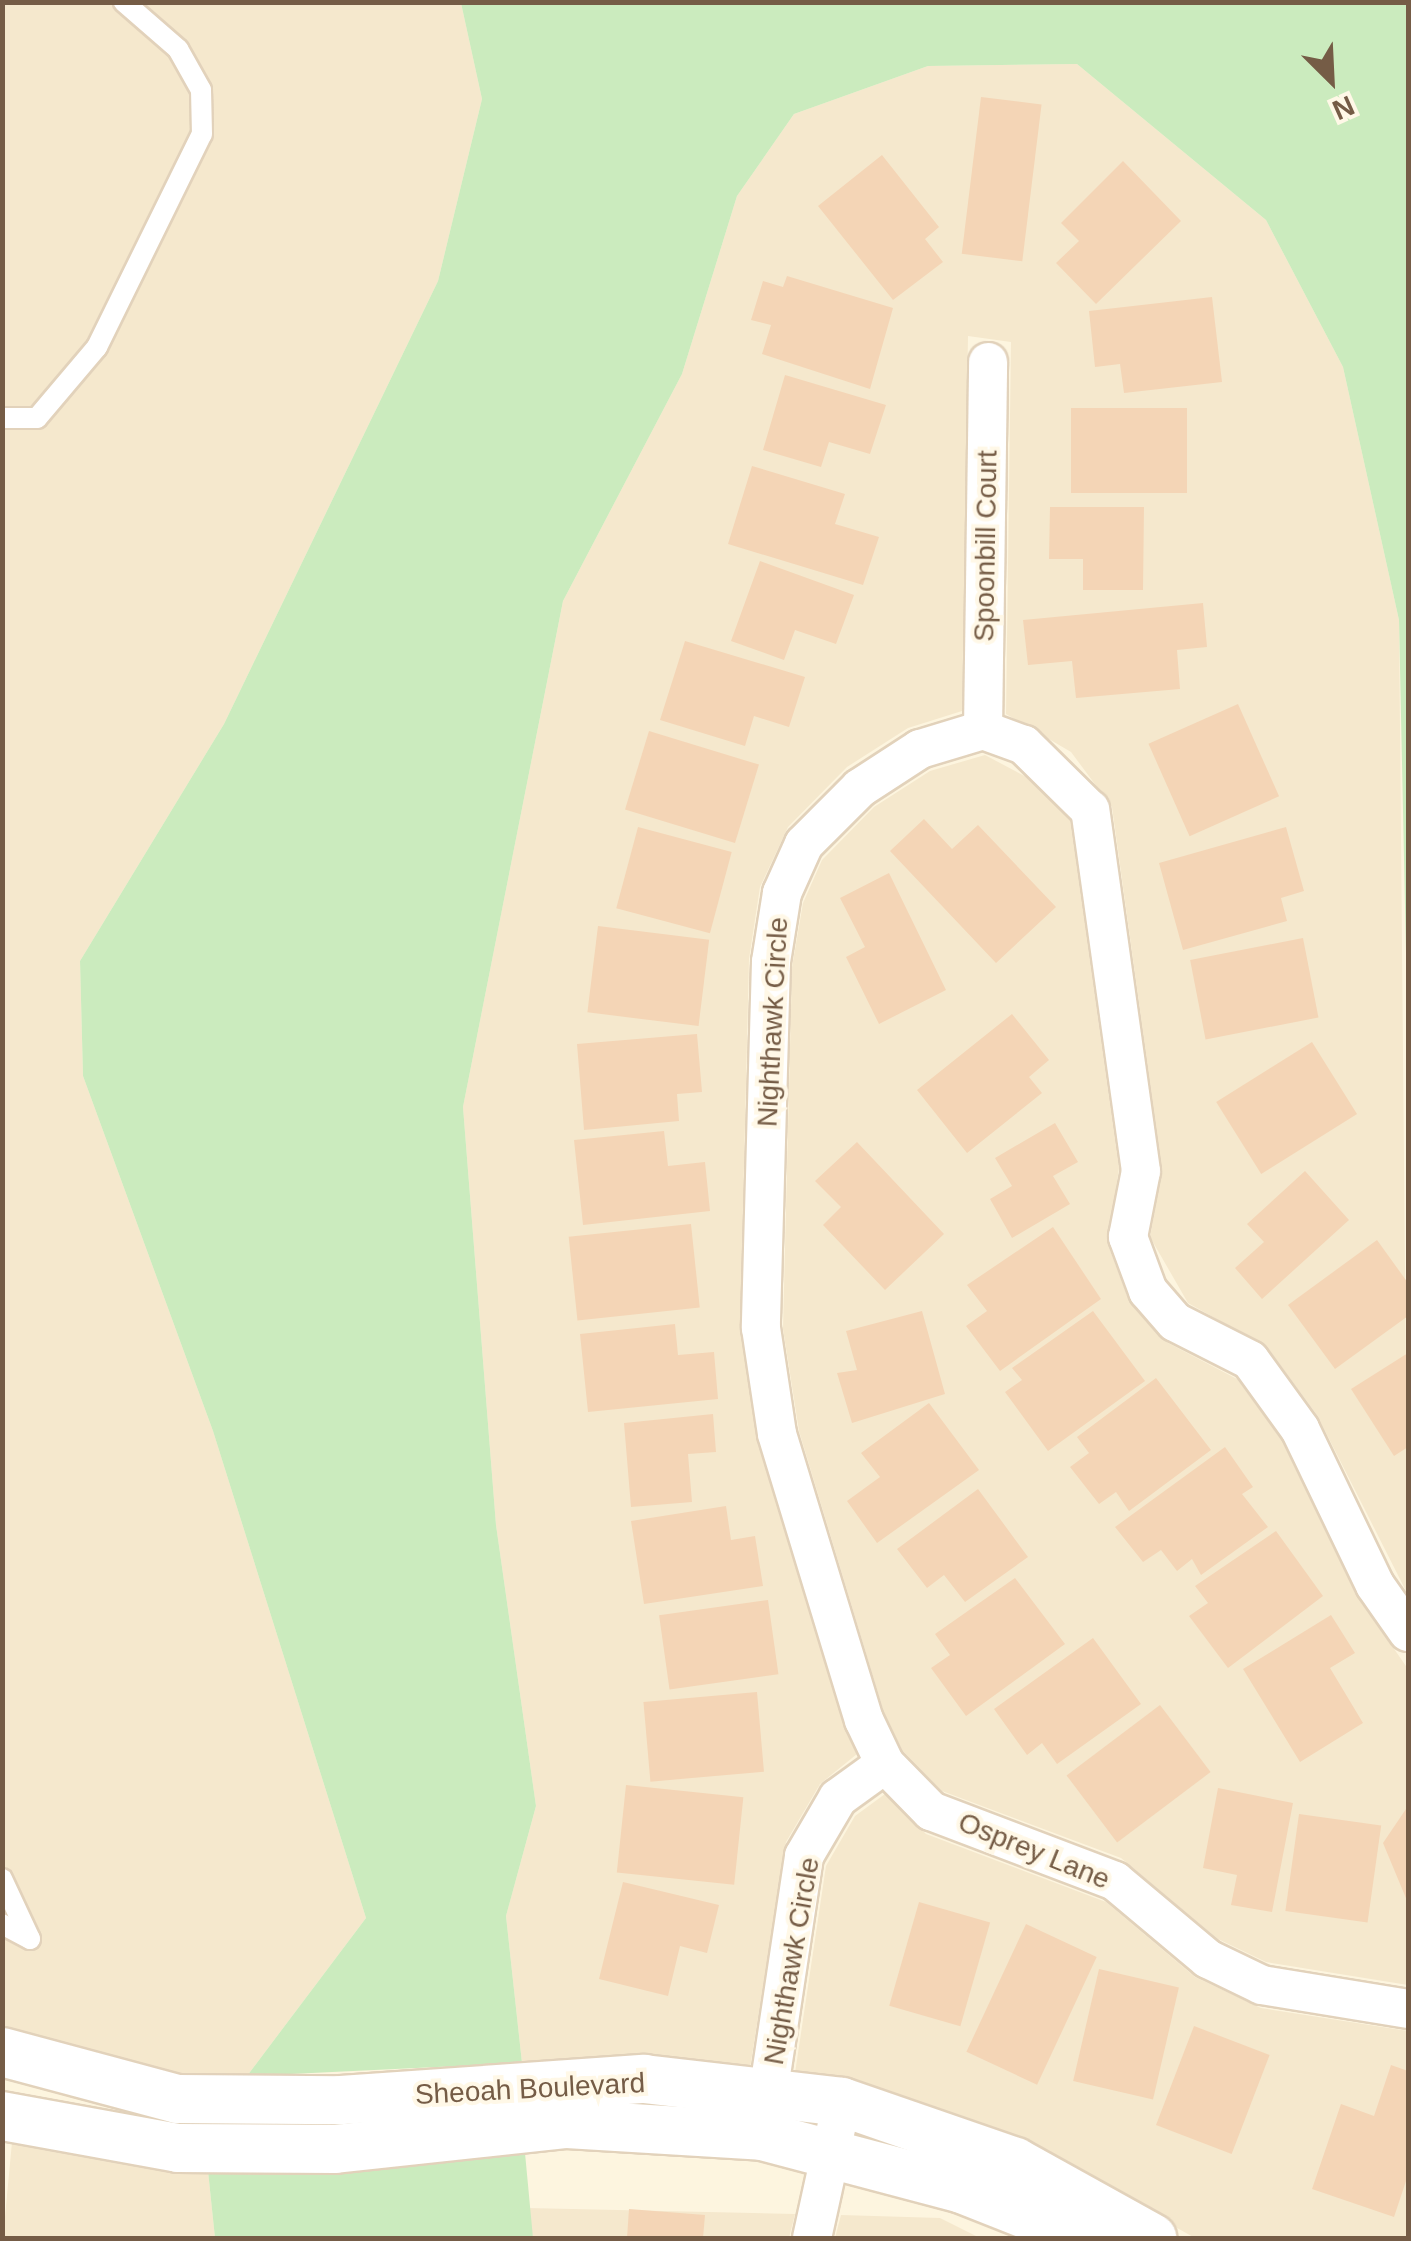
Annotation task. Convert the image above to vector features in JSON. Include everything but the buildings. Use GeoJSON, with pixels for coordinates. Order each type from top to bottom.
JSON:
{"type":"FeatureCollection","features":[{"type":"Feature","properties":{"kind":"street","name":"Spoonbill Court"},"geometry":{"type":"LineString","coordinates":[[983,730],[988,362]]}},
{"type":"Feature","properties":{"kind":"street"},"geometry":{"type":"LineString","coordinates":[[983,730],[1060,771],[1090,810],[1141,1170],[1128,1238],[1148,1291],[1176,1322],[1250,1360],[1300,1429],[1375,1585],[1408,1632]]}},
{"type":"Feature","properties":{"kind":"street","name":"Nighthawk Circle"},"geometry":{"type":"LineString","coordinates":[[765,2115],[804,1856],[838,1798],[884,1764],[777,1434],[761,1328],[771,962],[782,894],[804,844],[860,788],[920,749],[983,730]]}},
{"type":"Feature","properties":{"kind":"street","name":"Osprey Lane"},"geometry":{"type":"LineString","coordinates":[[884,1764],[932,1811],[1115,1881],[1208,1959],[1262,1985],[1408,2008]]}},
{"type":"Feature","properties":{"kind":"street","name":"Sheoah Boulevard"},"geometry":{"type":"LineString","coordinates":[[3,2054],[178,2099],[341,2100],[644,2079],[765,2115],[834,2154],[962,2189],[1086,2238]]}},
{"type":"Feature","properties":{"kind":"street"},"geometry":{"type":"LineString","coordinates":[[812,2238],[834,2154],[842,2102]]}},
{"type":"Feature","properties":{"kind":"street","name":"Sheoah Boulevard"},"geometry":{"type":"LineString","coordinates":[[2,2116],[178,2148],[335,2149],[567,2124],[765,2115],[842,2102],[1015,2162],[1152,2238]]}},
{"type":"Feature","properties":{"kind":"lane"},"geometry":{"type":"LineString","coordinates":[[2,418],[37,418],[97,347],[202,134],[200,90],[178,49],[124,2]]}},
{"type":"Feature","properties":{"kind":"lane"},"geometry":{"type":"LineString","coordinates":[[2,1879],[30,1939],[2,1924]]}},
{"type":"Feature","properties":{"kind":"shaded area"},"geometry":{"type":"Polygon","coordinates":[[[2,3],[461,3],[482,99],[438,281],[224,724],[80,961],[83,1076],[213,1431],[366,1918],[247,2076],[179,2075],[3,2027],[2,3]]]}},
{"type":"Feature","properties":{"kind":"shaded area"},"geometry":{"type":"Polygon","coordinates":[[[1077,64],[1266,220],[1343,367],[1399,620],[1408,1595],[1317,1415],[1267,1347],[1188,1303],[1150,1237],[1162,1170],[1112,807],[1071,752],[1006,714],[1011,342],[968,336],[962,711],[908,728],[847,767],[788,827],[760,887],[749,959],[740,1330],[757,1440],[857,1754],[820,1784],[786,1842],[750,2068],[641,2055],[522,2063],[506,1916],[536,1806],[496,1525],[463,1107],[563,601],[682,374],[737,196],[794,114],[928,66],[1077,64]]]}},
{"type":"Feature","properties":{"kind":"shaded area"},"geometry":{"type":"Polygon","coordinates":[[[985,755],[1047,788],[1070,818],[1119,1168],[1108,1245],[1128,1298],[1168,1343],[1237,1379],[1282,1440],[1356,1594],[1408,1669],[1408,1985],[1266,1962],[1218,1939],[1121,1858],[942,1791],[902,1750],[884,1713],[799,1431],[783,1329],[792,967],[803,903],[822,860],[874,807],[930,771],[985,755]]]}},
{"type":"Feature","properties":{"kind":"shaded area"},"geometry":{"type":"Polygon","coordinates":[[[885,1794],[926,1834],[1106,1902],[1195,1977],[1261,2008],[1408,2031],[1408,2238],[1195,2238],[1020,2140],[867,2086],[795,2073],[826,1866],[855,1816],[885,1794]]]}},
{"type":"Feature","properties":{"kind":"shaded area"},"geometry":{"type":"Polygon","coordinates":[[[12,2142],[208,2171],[215,2238],[3,2238],[12,2142]]]}},
{"type":"Feature","properties":{"kind":"shaded area"},"geometry":{"type":"Polygon","coordinates":[[[527,2208],[795,2214],[789,2238],[533,2238],[527,2208]]]}},
{"type":"Feature","properties":{"kind":"shaded area"},"geometry":{"type":"Polygon","coordinates":[[[841,2215],[940,2218],[980,2238],[835,2238],[841,2215]]]}},
{"type":"Feature","properties":{"kind":"green space"},"geometry":{"type":"Polygon","coordinates":[[[461,3],[1408,3],[1408,1049],[1399,620],[1343,367],[1266,220],[1077,64],[928,66],[794,114],[737,196],[682,374],[563,601],[463,1107],[496,1525],[536,1806],[506,1916],[522,2063],[247,2076],[366,1918],[213,1431],[83,1076],[80,961],[224,724],[438,281],[482,99],[461,3]]]}},
{"type":"Feature","properties":{"kind":"green space"},"geometry":{"type":"Polygon","coordinates":[[[525,2153],[533,2238],[215,2238],[208,2171],[337,2173],[525,2153]]]}}]}
